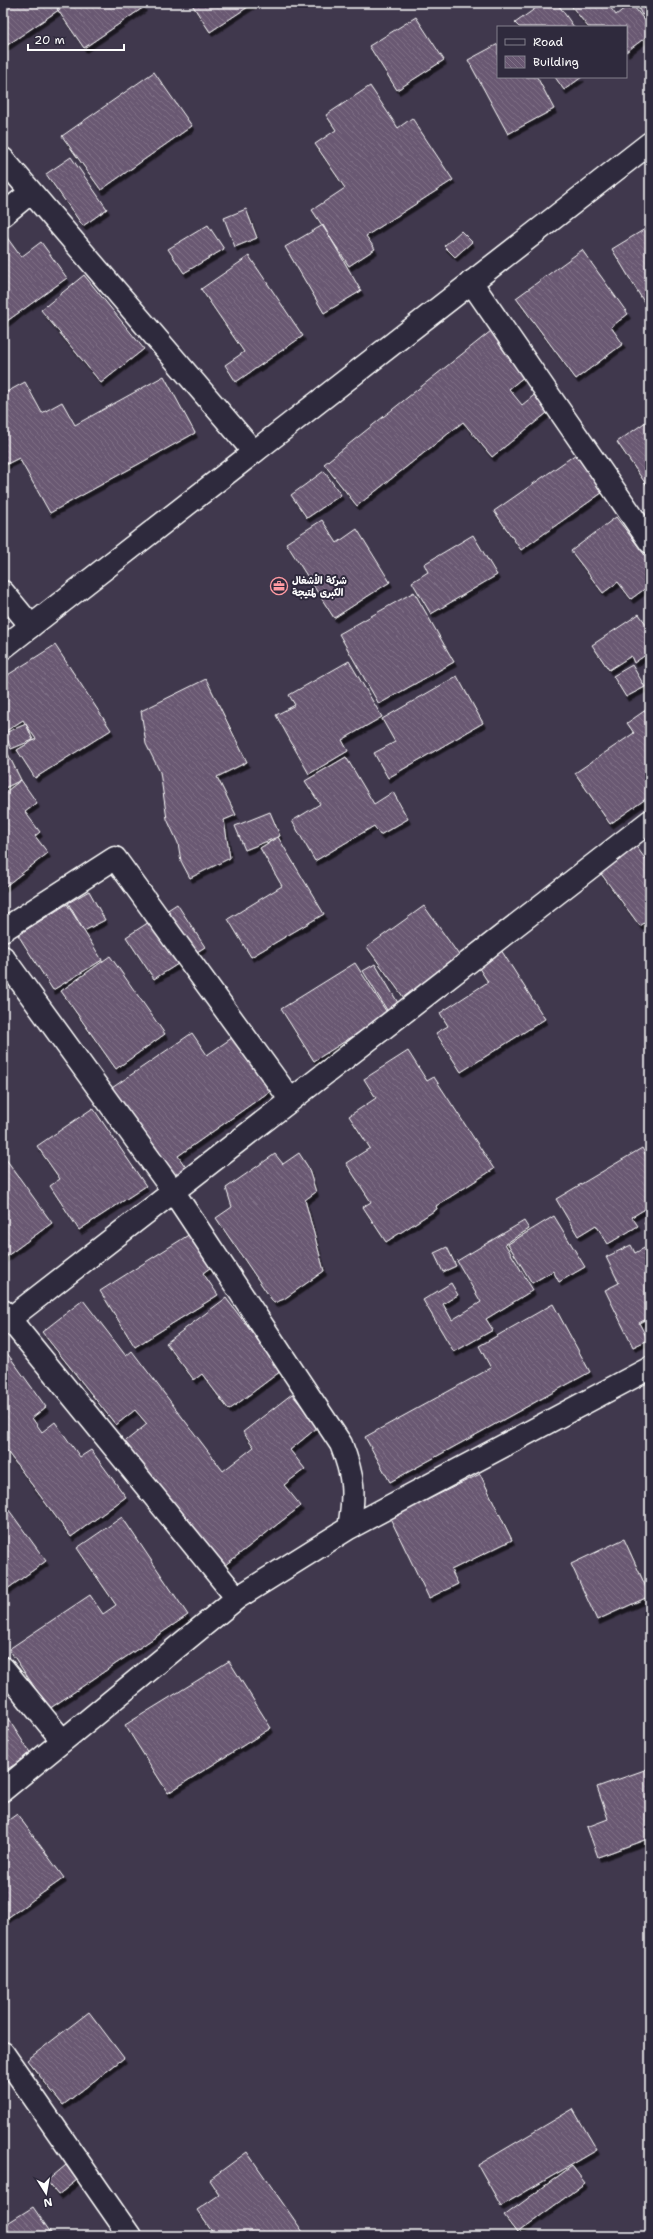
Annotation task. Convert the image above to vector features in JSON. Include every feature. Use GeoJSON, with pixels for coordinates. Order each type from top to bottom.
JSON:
{"type":"FeatureCollection","features":[{"type":"Feature","properties":{"kind":"street"},"geometry":{"type":"LineString","coordinates":[[3,648],[650,143]]}},
{"type":"Feature","properties":{"kind":"street"},"geometry":{"type":"LineString","coordinates":[[3,159],[254,452]]}},
{"type":"Feature","properties":{"kind":"street"},"geometry":{"type":"LineString","coordinates":[[3,215],[31,192]]}},
{"type":"Feature","properties":{"kind":"street"},"geometry":{"type":"LineString","coordinates":[[471,282],[650,542]]}},
{"type":"Feature","properties":{"kind":"street"},"geometry":{"type":"LineString","coordinates":[[3,592],[31,626]]}},
{"type":"Feature","properties":{"kind":"street"},"geometry":{"type":"LineString","coordinates":[[237,1598],[5,1318],[173,1191],[650,821]]}},
{"type":"Feature","properties":{"kind":"street"},"geometry":{"type":"LineString","coordinates":[[3,930],[114,858],[290,1099]]}},
{"type":"Feature","properties":{"kind":"street"},"geometry":{"type":"LineString","coordinates":[[3,957],[173,1191],[342,1444],[351,1470],[354,1500],[349,1528]]}},
{"type":"Feature","properties":{"kind":"street"},"geometry":{"type":"LineString","coordinates":[[3,1790],[62,1740],[237,1598],[349,1528],[650,1368]]}},
{"type":"Feature","properties":{"kind":"street"},"geometry":{"type":"LineString","coordinates":[[3,1668],[62,1740]]}},
{"type":"Feature","properties":{"kind":"street"},"geometry":{"type":"LineString","coordinates":[[3,2053],[130,2236]]}},
{"type":"Feature","properties":{"kind":"building"},"geometry":{"type":"Polygon","coordinates":[[[3,3],[69,3],[3,48],[3,3]]]}},
{"type":"Feature","properties":{"kind":"building"},"geometry":{"type":"Polygon","coordinates":[[[66,3],[141,3],[144,7],[84,48],[57,9],[66,3]]]}},
{"type":"Feature","properties":{"kind":"building"},"geometry":{"type":"Polygon","coordinates":[[[191,3],[254,3],[210,32],[191,3]]]}},
{"type":"Feature","properties":{"kind":"building"},"geometry":{"type":"Polygon","coordinates":[[[543,3],[557,3],[573,26],[518,26],[515,23],[543,3]]]}},
{"type":"Feature","properties":{"kind":"building"},"geometry":{"type":"Polygon","coordinates":[[[569,3],[607,3],[616,15],[631,3],[650,27],[650,34],[627,51],[627,26],[587,26],[569,3]]]}},
{"type":"Feature","properties":{"kind":"building"},"geometry":{"type":"Polygon","coordinates":[[[636,3],[650,3],[650,11],[642,15],[636,3]]]}},
{"type":"Feature","properties":{"kind":"building"},"geometry":{"type":"Polygon","coordinates":[[[416,17],[444,60],[397,90],[369,46],[416,17]]]}},
{"type":"Feature","properties":{"kind":"building"},"geometry":{"type":"Polygon","coordinates":[[[497,45],[497,78],[538,78],[554,109],[508,134],[468,60],[497,45]]]}},
{"type":"Feature","properties":{"kind":"building"},"geometry":{"type":"Polygon","coordinates":[[[154,72],[192,126],[101,190],[62,136],[154,72]]]}},
{"type":"Feature","properties":{"kind":"building"},"geometry":{"type":"Polygon","coordinates":[[[556,78],[581,78],[564,90],[556,78]]]}},
{"type":"Feature","properties":{"kind":"building"},"geometry":{"type":"Polygon","coordinates":[[[370,86],[398,128],[412,118],[453,180],[366,236],[375,249],[349,266],[312,210],[345,188],[315,144],[336,130],[326,115],[370,86]]]}},
{"type":"Feature","properties":{"kind":"building"},"geometry":{"type":"Polygon","coordinates":[[[71,157],[107,209],[83,226],[46,174],[71,157]]]}},
{"type":"Feature","properties":{"kind":"building"},"geometry":{"type":"Polygon","coordinates":[[[246,209],[257,238],[235,247],[224,218],[246,209]]]}},
{"type":"Feature","properties":{"kind":"building"},"geometry":{"type":"Polygon","coordinates":[[[208,225],[224,249],[184,273],[168,249],[208,225]]]}},
{"type":"Feature","properties":{"kind":"building"},"geometry":{"type":"Polygon","coordinates":[[[323,225],[361,291],[324,313],[285,247],[323,225]]]}},
{"type":"Feature","properties":{"kind":"building"},"geometry":{"type":"Polygon","coordinates":[[[650,226],[650,312],[612,249],[650,226]]]}},
{"type":"Feature","properties":{"kind":"building"},"geometry":{"type":"Polygon","coordinates":[[[461,231],[472,242],[455,257],[444,246],[461,231]]]}},
{"type":"Feature","properties":{"kind":"building"},"geometry":{"type":"Polygon","coordinates":[[[3,232],[21,257],[41,242],[67,278],[3,324],[3,232]]]}},
{"type":"Feature","properties":{"kind":"building"},"geometry":{"type":"Polygon","coordinates":[[[582,250],[628,314],[611,327],[623,344],[576,379],[516,298],[582,250]]]}},
{"type":"Feature","properties":{"kind":"building"},"geometry":{"type":"Polygon","coordinates":[[[249,256],[303,336],[236,382],[225,365],[244,352],[201,289],[249,256]]]}},
{"type":"Feature","properties":{"kind":"building"},"geometry":{"type":"Polygon","coordinates":[[[84,275],[144,349],[101,383],[41,310],[84,275]]]}},
{"type":"Feature","properties":{"kind":"building"},"geometry":{"type":"Polygon","coordinates":[[[496,327],[531,371],[509,389],[522,405],[538,392],[552,409],[492,457],[463,422],[357,506],[324,464],[496,327]]]}},
{"type":"Feature","properties":{"kind":"building"},"geometry":{"type":"Polygon","coordinates":[[[164,376],[195,433],[50,513],[19,458],[3,466],[3,394],[25,382],[42,413],[62,402],[75,425],[164,376]]]}},
{"type":"Feature","properties":{"kind":"building"},"geometry":{"type":"Polygon","coordinates":[[[650,419],[650,490],[617,442],[650,419]]]}},
{"type":"Feature","properties":{"kind":"building"},"geometry":{"type":"Polygon","coordinates":[[[579,452],[606,490],[521,550],[494,511],[579,452]]]}},
{"type":"Feature","properties":{"kind":"building"},"geometry":{"type":"Polygon","coordinates":[[[324,471],[341,495],[307,518],[291,495],[324,471]]]}},
{"type":"Feature","properties":{"kind":"building"},"geometry":{"type":"Polygon","coordinates":[[[616,517],[650,562],[650,585],[631,599],[618,582],[603,593],[571,551],[616,517]]]}},
{"type":"Feature","properties":{"kind":"building"},"geometry":{"type":"Polygon","coordinates":[[[322,520],[337,543],[357,529],[390,582],[334,618],[286,543],[322,520]]]}},
{"type":"Feature","properties":{"kind":"building"},"geometry":{"type":"Polygon","coordinates":[[[473,535],[497,575],[431,614],[412,582],[428,572],[424,564],[473,535]]]}},
{"type":"Feature","properties":{"kind":"building"},"geometry":{"type":"Polygon","coordinates":[[[414,592],[454,662],[379,704],[339,634],[414,592]]]}},
{"type":"Feature","properties":{"kind":"building"},"geometry":{"type":"Polygon","coordinates":[[[639,614],[650,630],[650,652],[634,663],[631,656],[609,670],[592,645],[639,614]]]}},
{"type":"Feature","properties":{"kind":"building"},"geometry":{"type":"Polygon","coordinates":[[[55,645],[111,730],[35,778],[17,750],[36,739],[23,720],[3,733],[3,678],[55,645]]]}},
{"type":"Feature","properties":{"kind":"building"},"geometry":{"type":"Polygon","coordinates":[[[349,661],[382,717],[342,740],[348,751],[309,774],[276,715],[295,705],[289,695],[349,661]]]}},
{"type":"Feature","properties":{"kind":"building"},"geometry":{"type":"Polygon","coordinates":[[[632,665],[645,687],[626,697],[613,676],[632,665]]]}},
{"type":"Feature","properties":{"kind":"building"},"geometry":{"type":"Polygon","coordinates":[[[457,676],[483,723],[388,778],[374,753],[395,742],[382,719],[457,676]]]}},
{"type":"Feature","properties":{"kind":"building"},"geometry":{"type":"Polygon","coordinates":[[[206,679],[247,762],[217,777],[236,815],[224,820],[230,858],[190,878],[181,861],[178,843],[167,819],[160,772],[146,744],[141,711],[206,679]]]}},
{"type":"Feature","properties":{"kind":"building"},"geometry":{"type":"Polygon","coordinates":[[[650,707],[650,796],[610,824],[575,773],[634,733],[627,723],[650,707]]]}},
{"type":"Feature","properties":{"kind":"building"},"geometry":{"type":"Polygon","coordinates":[[[26,724],[33,740],[11,749],[5,733],[26,724]]]}},
{"type":"Feature","properties":{"kind":"building"},"geometry":{"type":"Polygon","coordinates":[[[3,744],[21,780],[3,789],[3,744]]]}},
{"type":"Feature","properties":{"kind":"building"},"geometry":{"type":"Polygon","coordinates":[[[346,757],[374,804],[393,792],[408,819],[380,835],[374,826],[315,861],[292,821],[320,804],[305,781],[346,757]]]}},
{"type":"Feature","properties":{"kind":"building"},"geometry":{"type":"Polygon","coordinates":[[[21,780],[37,803],[25,812],[40,832],[35,836],[48,853],[3,888],[3,794],[21,780]]]}},
{"type":"Feature","properties":{"kind":"building"},"geometry":{"type":"Polygon","coordinates":[[[270,812],[280,836],[245,850],[235,826],[270,812]]]}},
{"type":"Feature","properties":{"kind":"building"},"geometry":{"type":"Polygon","coordinates":[[[278,837],[324,914],[251,957],[228,919],[282,886],[260,848],[278,837]]]}},
{"type":"Feature","properties":{"kind":"building"},"geometry":{"type":"Polygon","coordinates":[[[635,845],[647,861],[650,859],[650,919],[640,926],[599,871],[635,845]]]}},
{"type":"Feature","properties":{"kind":"building"},"geometry":{"type":"Polygon","coordinates":[[[89,891],[105,920],[84,931],[68,903],[89,891]]]}},
{"type":"Feature","properties":{"kind":"building"},"geometry":{"type":"Polygon","coordinates":[[[67,904],[102,960],[53,990],[18,935],[67,904]]]}},
{"type":"Feature","properties":{"kind":"building"},"geometry":{"type":"Polygon","coordinates":[[[177,904],[205,947],[154,979],[126,937],[177,904]]]}},
{"type":"Feature","properties":{"kind":"building"},"geometry":{"type":"Polygon","coordinates":[[[424,906],[461,958],[404,998],[367,947],[424,906]]]}},
{"type":"Feature","properties":{"kind":"building"},"geometry":{"type":"Polygon","coordinates":[[[501,950],[545,1019],[461,1072],[436,1033],[448,1026],[440,1013],[488,982],[477,965],[501,950]]]}},
{"type":"Feature","properties":{"kind":"building"},"geometry":{"type":"Polygon","coordinates":[[[110,956],[165,1034],[116,1069],[61,991],[110,956]]]}},
{"type":"Feature","properties":{"kind":"building"},"geometry":{"type":"Polygon","coordinates":[[[355,963],[388,1014],[314,1061],[281,1009],[355,963]]]}},
{"type":"Feature","properties":{"kind":"building"},"geometry":{"type":"Polygon","coordinates":[[[375,964],[401,1008],[390,1015],[363,971],[375,964]]]}},
{"type":"Feature","properties":{"kind":"building"},"geometry":{"type":"Polygon","coordinates":[[[192,1033],[207,1055],[239,1033],[276,1087],[178,1156],[189,1172],[171,1185],[106,1092],[192,1033]]]}},
{"type":"Feature","properties":{"kind":"building"},"geometry":{"type":"Polygon","coordinates":[[[408,1051],[427,1081],[434,1077],[494,1169],[436,1206],[437,1209],[386,1242],[363,1207],[371,1202],[346,1163],[370,1148],[349,1116],[376,1098],[364,1079],[408,1051]]]}},
{"type":"Feature","properties":{"kind":"building"},"geometry":{"type":"Polygon","coordinates":[[[93,1108],[146,1186],[79,1230],[50,1186],[60,1179],[37,1146],[93,1108]]]}},
{"type":"Feature","properties":{"kind":"building"},"geometry":{"type":"Polygon","coordinates":[[[642,1148],[650,1162],[650,1206],[632,1217],[638,1226],[608,1244],[596,1225],[578,1236],[556,1199],[642,1148]]]}},
{"type":"Feature","properties":{"kind":"building"},"geometry":{"type":"Polygon","coordinates":[[[299,1153],[308,1167],[316,1192],[305,1200],[324,1271],[284,1299],[274,1303],[216,1218],[232,1207],[226,1188],[275,1154],[283,1164],[299,1153]]]}},
{"type":"Feature","properties":{"kind":"building"},"geometry":{"type":"Polygon","coordinates":[[[3,1155],[52,1223],[3,1259],[3,1155]]]}},
{"type":"Feature","properties":{"kind":"building"},"geometry":{"type":"Polygon","coordinates":[[[554,1216],[585,1267],[559,1282],[553,1271],[532,1283],[508,1244],[554,1216]]]}},
{"type":"Feature","properties":{"kind":"building"},"geometry":{"type":"Polygon","coordinates":[[[650,1220],[650,1235],[644,1223],[650,1220]]]}},
{"type":"Feature","properties":{"kind":"building"},"geometry":{"type":"Polygon","coordinates":[[[524,1221],[529,1229],[505,1244],[533,1290],[486,1319],[493,1330],[454,1352],[423,1300],[451,1283],[458,1295],[443,1304],[452,1320],[481,1302],[457,1261],[524,1221]]]}},
{"type":"Feature","properties":{"kind":"building"},"geometry":{"type":"Polygon","coordinates":[[[190,1234],[211,1267],[203,1273],[218,1295],[135,1347],[100,1291],[190,1234]]]}},
{"type":"Feature","properties":{"kind":"building"},"geometry":{"type":"Polygon","coordinates":[[[631,1245],[635,1253],[650,1245],[650,1317],[639,1323],[648,1340],[633,1347],[605,1290],[619,1283],[606,1257],[631,1245]]]}},
{"type":"Feature","properties":{"kind":"building"},"geometry":{"type":"Polygon","coordinates":[[[447,1247],[456,1266],[443,1272],[434,1253],[447,1247]]]}},
{"type":"Feature","properties":{"kind":"building"},"geometry":{"type":"Polygon","coordinates":[[[226,1298],[281,1371],[229,1410],[202,1374],[194,1380],[166,1343],[226,1298]]]}},
{"type":"Feature","properties":{"kind":"building"},"geometry":{"type":"Polygon","coordinates":[[[83,1300],[126,1356],[132,1351],[223,1471],[254,1447],[243,1432],[292,1394],[318,1427],[290,1450],[305,1469],[284,1485],[301,1506],[220,1569],[122,1444],[147,1424],[135,1410],[116,1425],[42,1332],[83,1300]]]}},
{"type":"Feature","properties":{"kind":"building"},"geometry":{"type":"Polygon","coordinates":[[[553,1304],[590,1372],[390,1482],[365,1437],[491,1368],[479,1346],[553,1304]]]}},
{"type":"Feature","properties":{"kind":"building"},"geometry":{"type":"Polygon","coordinates":[[[4,1349],[46,1407],[32,1418],[42,1432],[55,1422],[80,1457],[91,1450],[126,1497],[71,1537],[3,1446],[4,1349]]]}},
{"type":"Feature","properties":{"kind":"building"},"geometry":{"type":"Polygon","coordinates":[[[480,1474],[512,1540],[451,1570],[458,1584],[429,1598],[390,1518],[480,1474]]]}},
{"type":"Feature","properties":{"kind":"building"},"geometry":{"type":"Polygon","coordinates":[[[3,1502],[46,1561],[3,1592],[3,1502]]]}},
{"type":"Feature","properties":{"kind":"building"},"geometry":{"type":"Polygon","coordinates":[[[122,1517],[188,1615],[49,1709],[9,1649],[90,1595],[103,1614],[116,1605],[77,1548],[122,1517]]]}},
{"type":"Feature","properties":{"kind":"building"},"geometry":{"type":"Polygon","coordinates":[[[624,1539],[650,1596],[597,1620],[571,1564],[624,1539]]]}},
{"type":"Feature","properties":{"kind":"building"},"geometry":{"type":"Polygon","coordinates":[[[229,1661],[271,1728],[168,1793],[125,1725],[229,1661]]]}},
{"type":"Feature","properties":{"kind":"building"},"geometry":{"type":"Polygon","coordinates":[[[3,1711],[31,1754],[3,1772],[3,1711]]]}},
{"type":"Feature","properties":{"kind":"building"},"geometry":{"type":"Polygon","coordinates":[[[650,1768],[650,1838],[598,1857],[587,1827],[608,1819],[597,1787],[650,1768]]]}},
{"type":"Feature","properties":{"kind":"building"},"geometry":{"type":"Polygon","coordinates":[[[17,1814],[64,1878],[3,1921],[3,1824],[17,1814]]]}},
{"type":"Feature","properties":{"kind":"building"},"geometry":{"type":"Polygon","coordinates":[[[89,2012],[124,2058],[63,2105],[27,2060],[89,2012]]]}},
{"type":"Feature","properties":{"kind":"building"},"geometry":{"type":"Polygon","coordinates":[[[573,2109],[597,2150],[501,2206],[478,2165],[573,2109]]]}},
{"type":"Feature","properties":{"kind":"building"},"geometry":{"type":"Polygon","coordinates":[[[247,2152],[305,2235],[304,2236],[215,2236],[197,2210],[219,2195],[209,2180],[247,2152]]]}},
{"type":"Feature","properties":{"kind":"building"},"geometry":{"type":"Polygon","coordinates":[[[66,2165],[77,2180],[58,2195],[47,2181],[66,2165]]]}},
{"type":"Feature","properties":{"kind":"building"},"geometry":{"type":"Polygon","coordinates":[[[572,2166],[585,2183],[517,2233],[504,2216],[572,2166]]]}},
{"type":"Feature","properties":{"kind":"building"},"geometry":{"type":"Polygon","coordinates":[[[33,2207],[53,2236],[3,2236],[3,2226],[33,2207]]]}},
{"type":"Feature","properties":{"kind":"place","name":"شركة الأشغال الكبرى لمتيجة"},"geometry":{"type":"Point","coordinates":[279,586]}}]}
